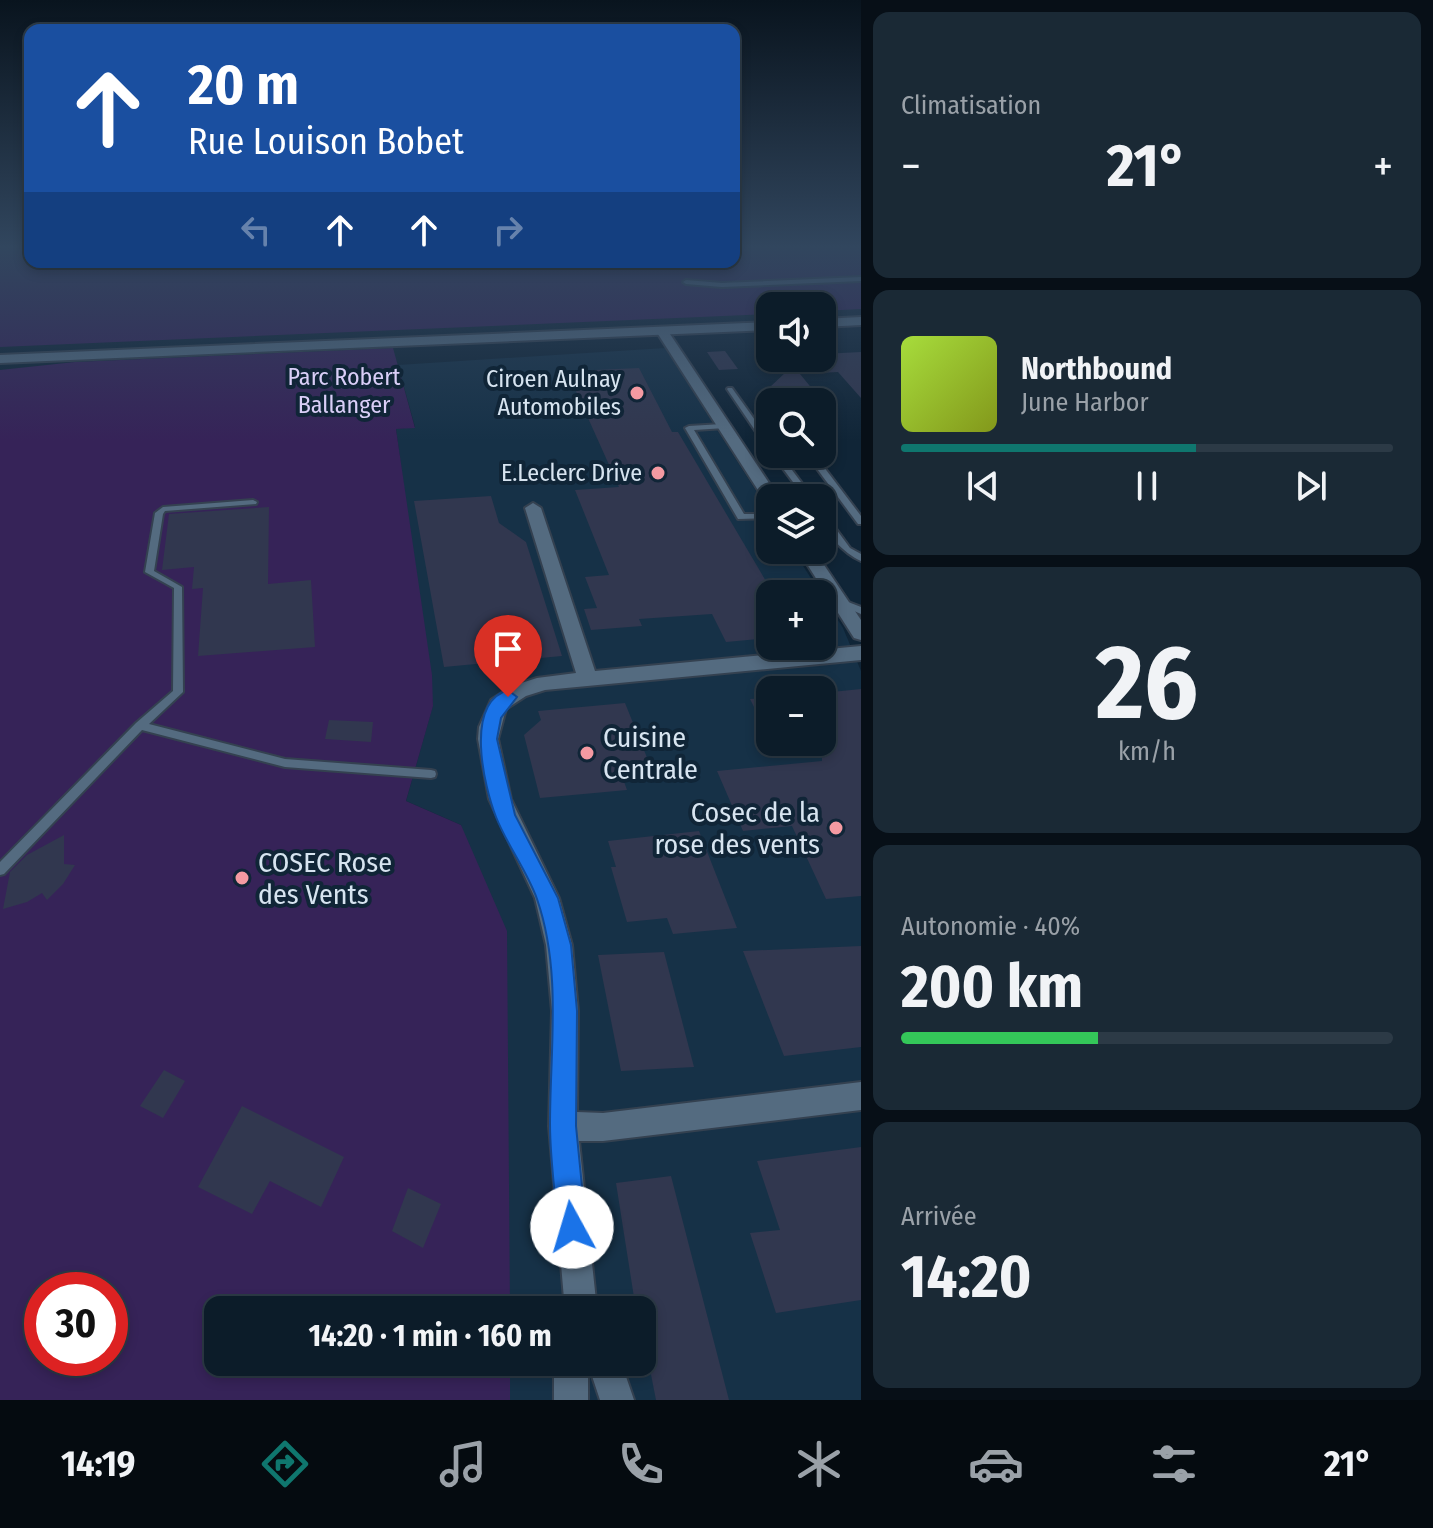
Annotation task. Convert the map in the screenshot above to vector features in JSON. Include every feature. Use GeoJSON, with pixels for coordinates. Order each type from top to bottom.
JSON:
{"type":"FeatureCollection","features":[{"type":"Feature","properties":{"kind":"street"},"geometry":{"type":"LineString","coordinates":[[836,322],[861,321]]}},
{"type":"Feature","properties":{"kind":"street"},"geometry":{"type":"LineString","coordinates":[[0,362],[74,355],[756,327]]}},
{"type":"Feature","properties":{"kind":"street"},"geometry":{"type":"LineString","coordinates":[[662,331],[761,484]]}},
{"type":"Feature","properties":{"kind":"street"},"geometry":{"type":"LineString","coordinates":[[533,508],[587,677]]}},
{"type":"Feature","properties":{"kind":"street"},"geometry":{"type":"LineString","coordinates":[[815,564],[861,634]]}},
{"type":"Feature","properties":{"kind":"street"},"geometry":{"type":"LineString","coordinates":[[580,1296],[563,1126],[565,1011],[559,945],[547,898],[505,815],[488,739],[492,718],[498,705],[508,697],[544,683],[861,653]]}},
{"type":"Feature","properties":{"kind":"street"},"geometry":{"type":"LineString","coordinates":[[563,1126],[603,1127],[861,1096]]}},
{"type":"Feature","properties":{"kind":"street"},"geometry":{"type":"LineString","coordinates":[[571,1376],[571,1400]]}},
{"type":"Feature","properties":{"kind":"street"},"geometry":{"type":"LineString","coordinates":[[609,1376],[617,1400]]}},
{"type":"Feature","properties":{"kind":"lane"},"geometry":{"type":"LineString","coordinates":[[730,389],[756,427]]}},
{"type":"Feature","properties":{"kind":"lane"},"geometry":{"type":"LineString","coordinates":[[722,426],[689,428],[741,517],[756,516]]}},
{"type":"Feature","properties":{"kind":"lane"},"geometry":{"type":"LineString","coordinates":[[820,468],[861,522]]}},
{"type":"Feature","properties":{"kind":"lane"},"geometry":{"type":"LineString","coordinates":[[0,870],[140,726],[178,692],[178,587],[149,572],[159,513],[163,509],[253,502]]}},
{"type":"Feature","properties":{"kind":"lane"},"geometry":{"type":"LineString","coordinates":[[836,535],[847,550],[861,558]]}},
{"type":"Feature","properties":{"kind":"lane"},"geometry":{"type":"LineString","coordinates":[[841,603],[861,611]]}},
{"type":"Feature","properties":{"kind":"lane"},"geometry":{"type":"LineString","coordinates":[[140,726],[285,763],[431,774]]}},
{"type":"Feature","properties":{"kind":"shaded area"},"geometry":{"type":"Polygon","coordinates":[[[665,348],[756,491],[756,564],[802,564],[812,580],[756,580],[756,660],[836,660],[836,617],[843,628],[861,671],[861,1400],[510,1400],[510,1376],[656,1376],[656,1296],[508,1296],[461,825],[406,801],[433,705],[396,429],[415,427],[398,365],[665,348]]]}},
{"type":"Feature","properties":{"kind":"green space"},"geometry":{"type":"Polygon","coordinates":[[[0,310],[756,310],[756,315],[0,347],[0,310]]]}},
{"type":"Feature","properties":{"kind":"green space","name":"COSEC Rose des Vents"},"geometry":{"type":"Polygon","coordinates":[[[393,348],[415,428],[396,429],[432,675],[433,706],[406,801],[461,825],[507,931],[510,1296],[204,1296],[204,1376],[510,1376],[510,1400],[0,1400],[0,370],[75,362],[393,348]]]}},
{"type":"Feature","properties":{"kind":"building"},"geometry":{"type":"Polygon","coordinates":[[[725,351],[738,369],[719,370],[707,352],[725,351]]]}},
{"type":"Feature","properties":{"kind":"building"},"geometry":{"type":"Polygon","coordinates":[[[861,352],[861,398],[838,372],[800,374],[812,388],[770,387],[786,372],[836,372],[836,353],[861,352]]]}},
{"type":"Feature","properties":{"kind":"building"},"geometry":{"type":"Polygon","coordinates":[[[639,368],[672,432],[678,432],[765,580],[756,580],[756,639],[726,642],[712,614],[639,619],[642,626],[591,630],[584,609],[597,608],[585,577],[609,575],[575,490],[619,487],[575,389],[580,389],[572,371],[639,368]]]}},
{"type":"Feature","properties":{"kind":"building"},"geometry":{"type":"Polygon","coordinates":[[[491,496],[499,523],[526,542],[562,656],[444,667],[414,501],[491,496]]]}},
{"type":"Feature","properties":{"kind":"building"},"geometry":{"type":"Polygon","coordinates":[[[269,507],[268,584],[311,580],[315,647],[198,656],[203,588],[192,589],[194,567],[162,570],[169,514],[269,507]]]}},
{"type":"Feature","properties":{"kind":"building","name":"Cosec de la rose des vents"},"geometry":{"type":"Polygon","coordinates":[[[861,689],[861,896],[826,899],[792,826],[743,831],[717,771],[822,761],[822,756],[836,756],[836,692],[861,689]]]}},
{"type":"Feature","properties":{"kind":"building","name":"Cuisine Centrale"},"geometry":{"type":"Polygon","coordinates":[[[625,703],[652,770],[621,773],[627,790],[540,798],[524,735],[541,720],[538,711],[625,703]]]}},
{"type":"Feature","properties":{"kind":"building"},"geometry":{"type":"Polygon","coordinates":[[[329,720],[373,722],[371,742],[325,739],[329,720]]]}},
{"type":"Feature","properties":{"kind":"building"},"geometry":{"type":"Polygon","coordinates":[[[699,831],[737,928],[673,934],[667,918],[627,922],[611,867],[616,867],[608,841],[699,831]]]}},
{"type":"Feature","properties":{"kind":"building"},"geometry":{"type":"Polygon","coordinates":[[[64,835],[64,864],[75,865],[63,884],[47,900],[42,893],[27,902],[3,909],[10,872],[27,855],[64,835]]]}},
{"type":"Feature","properties":{"kind":"building"},"geometry":{"type":"Polygon","coordinates":[[[861,946],[861,1047],[784,1056],[743,951],[861,946]]]}},
{"type":"Feature","properties":{"kind":"building"},"geometry":{"type":"Polygon","coordinates":[[[664,952],[694,1067],[621,1071],[598,955],[664,952]]]}},
{"type":"Feature","properties":{"kind":"building"},"geometry":{"type":"Polygon","coordinates":[[[164,1070],[185,1081],[163,1118],[140,1106],[164,1070]]]}},
{"type":"Feature","properties":{"kind":"building"},"geometry":{"type":"Polygon","coordinates":[[[242,1106],[344,1157],[321,1207],[270,1181],[252,1214],[198,1187],[242,1106]]]}},
{"type":"Feature","properties":{"kind":"building"},"geometry":{"type":"Polygon","coordinates":[[[861,1147],[861,1300],[776,1313],[750,1233],[780,1230],[757,1161],[861,1147]]]}},
{"type":"Feature","properties":{"kind":"building"},"geometry":{"type":"Polygon","coordinates":[[[671,1176],[729,1400],[656,1400],[651,1376],[656,1376],[656,1296],[634,1296],[616,1183],[671,1176]]]}},
{"type":"Feature","properties":{"kind":"building"},"geometry":{"type":"Polygon","coordinates":[[[408,1188],[441,1204],[423,1248],[392,1231],[408,1188]]]}},
{"type":"Feature","properties":{"kind":"place","name":"Ciroen Aulnay Automobiles"},"geometry":{"type":"Point","coordinates":[637,393]}},
{"type":"Feature","properties":{"kind":"place","name":"E.Leclerc Drive"},"geometry":{"type":"Point","coordinates":[658,473]}},
{"type":"Feature","properties":{"kind":"place","name":"Cuisine Centrale"},"geometry":{"type":"Point","coordinates":[587,753]}},
{"type":"Feature","properties":{"kind":"place","name":"Cosec de la rose des vents"},"geometry":{"type":"Point","coordinates":[836,828]}},
{"type":"Feature","properties":{"kind":"place","name":"COSEC Rose des Vents"},"geometry":{"type":"Point","coordinates":[242,878]}},
{"type":"Feature","properties":{"kind":"route"},"geometry":{"type":"LineString","coordinates":[[508,697],[498,705],[489,727],[488,739],[505,815],[547,898],[564,973],[563,1126],[572,1227]]}},
{"type":"Feature","properties":{"kind":"park label","name":"Parc Robert Ballanger"},"geometry":{"type":"Point","coordinates":[344,391]}}]}
